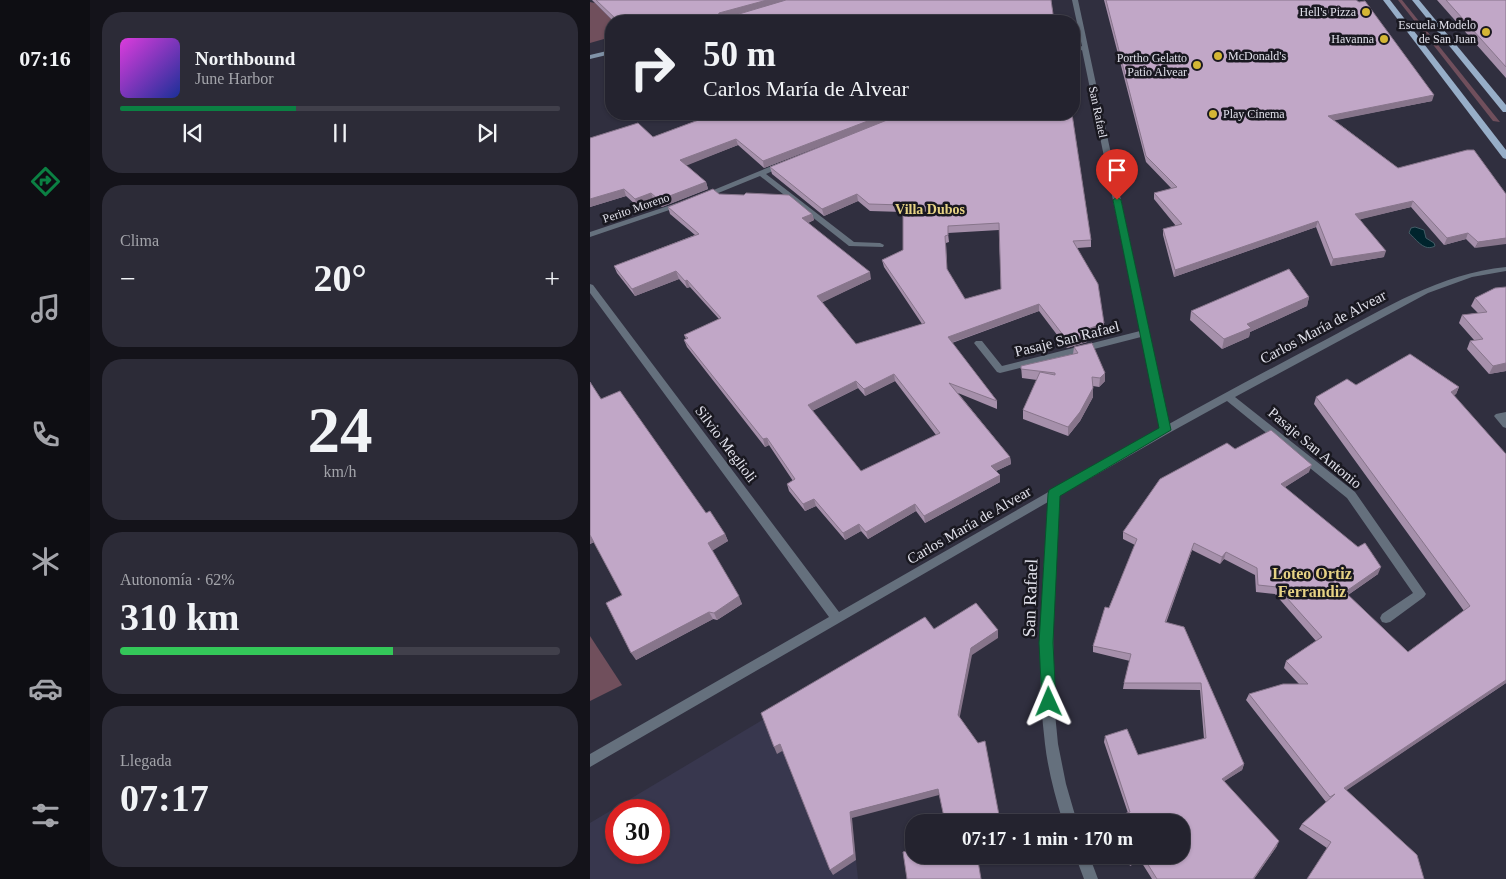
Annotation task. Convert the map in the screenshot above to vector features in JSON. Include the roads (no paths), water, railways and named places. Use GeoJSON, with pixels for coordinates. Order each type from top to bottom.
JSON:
{"type":"FeatureCollection","features":[{"type":"Feature","properties":{"kind":"main road"},"geometry":{"type":"LineString","coordinates":[[1386,0],[1506,155]]}},
{"type":"Feature","properties":{"kind":"main road"},"geometry":{"type":"LineString","coordinates":[[1415,0],[1506,110]]}},
{"type":"Feature","properties":{"kind":"main road"},"geometry":{"type":"LineString","coordinates":[[590,57],[605,53]]}},
{"type":"Feature","properties":{"kind":"street","name":"San Rafael"},"geometry":{"type":"LineString","coordinates":[[1075,0],[1078,15]]}},
{"type":"Feature","properties":{"kind":"street","name":"San Rafael"},"geometry":{"type":"LineString","coordinates":[[1080,24],[1165,430]]}},
{"type":"Feature","properties":{"kind":"street"},"geometry":{"type":"LineString","coordinates":[[1080,49],[1085,47]]}},
{"type":"Feature","properties":{"kind":"street","name":"Perito Moreno"},"geometry":{"type":"LineString","coordinates":[[590,235],[649,217],[788,163]]}},
{"type":"Feature","properties":{"kind":"street"},"geometry":{"type":"LineString","coordinates":[[761,173],[852,244],[880,245]]}},
{"type":"Feature","properties":{"kind":"street","name":"Carlos María de Alvear"},"geometry":{"type":"LineString","coordinates":[[590,761],[1165,430],[1414,296],[1447,282],[1484,271],[1506,269]]}},
{"type":"Feature","properties":{"kind":"street","name":"Silvio Meglioli"},"geometry":{"type":"LineString","coordinates":[[590,287],[837,618]]}},
{"type":"Feature","properties":{"kind":"street","name":"Pasaje San Rafael"},"geometry":{"type":"LineString","coordinates":[[979,343],[1000,370],[1145,334]]}},
{"type":"Feature","properties":{"kind":"street","name":"Pasaje San Antonio"},"geometry":{"type":"LineString","coordinates":[[1228,396],[1351,496],[1420,594],[1386,618]]}},
{"type":"Feature","properties":{"kind":"street"},"geometry":{"type":"LineString","coordinates":[[1506,415],[1499,416],[1506,424]]}},
{"type":"Feature","properties":{"kind":"street","name":"San Rafael"},"geometry":{"type":"LineString","coordinates":[[1054,494],[1046,643],[1050,735],[1061,799],[1067,814]]}},
{"type":"Feature","properties":{"kind":"street"},"geometry":{"type":"LineString","coordinates":[[1085,864],[1091,879]]}},
{"type":"Feature","properties":{"kind":"place","name":"Hell's Pizza"},"geometry":{"type":"Point","coordinates":[1366,12]}},
{"type":"Feature","properties":{"kind":"place","name":"Escuela Modelo de San Juan"},"geometry":{"type":"Point","coordinates":[1486,32]}},
{"type":"Feature","properties":{"kind":"place","name":"Havanna"},"geometry":{"type":"Point","coordinates":[1384,39]}},
{"type":"Feature","properties":{"kind":"place","name":"McDonald's"},"geometry":{"type":"Point","coordinates":[1218,56]}},
{"type":"Feature","properties":{"kind":"place","name":"Portho Gelatto Patio Alvear"},"geometry":{"type":"Point","coordinates":[1197,65]}},
{"type":"Feature","properties":{"kind":"place","name":"Play Cinema"},"geometry":{"type":"Point","coordinates":[1213,114]}},
{"type":"Feature","properties":{"kind":"district","name":"Villa Dubos"},"geometry":{"type":"Point","coordinates":[930,209]}},
{"type":"Feature","properties":{"kind":"district","name":"Loteo Ortiz Ferrandiz"},"geometry":{"type":"Point","coordinates":[1312,582]}}]}
